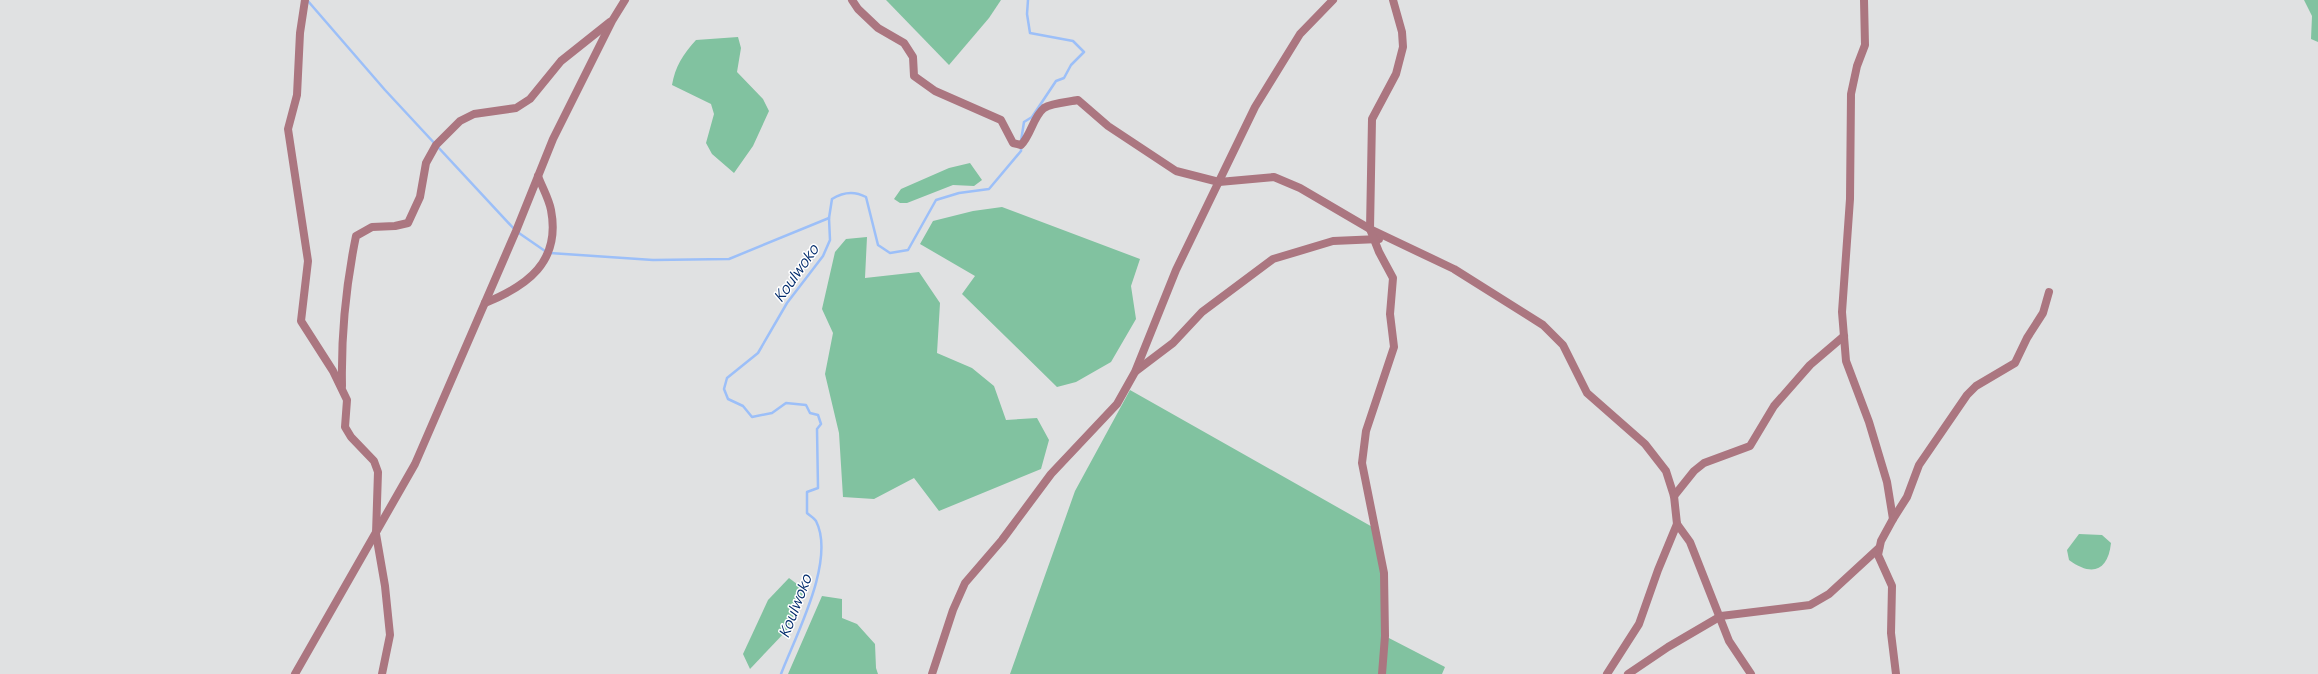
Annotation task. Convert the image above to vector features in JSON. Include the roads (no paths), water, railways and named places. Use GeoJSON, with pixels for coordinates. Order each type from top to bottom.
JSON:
{"type":"FeatureCollection","features":[{"type":"Feature","properties":{"kind":"street"},"geometry":{"type":"LineString","coordinates":[[305,0],[300,33],[296,95],[288,129],[308,261],[301,321],[333,371],[347,400],[345,427],[350,437],[374,461],[378,472],[376,534],[385,586],[390,635],[382,674]]}},
{"type":"Feature","properties":{"kind":"street"},"geometry":{"type":"LineString","coordinates":[[295,674],[415,464],[485,303],[553,139],[612,21],[625,0]]}},
{"type":"Feature","properties":{"kind":"street"},"geometry":{"type":"LineString","coordinates":[[852,0],[858,9],[878,28],[904,43],[913,57],[914,76],[922,83],[936,91],[1001,120],[1013,143],[1020,145],[1026,140],[1045,108],[1078,100],[1108,126],[1176,171],[1219,182],[1274,177],[1300,188],[1370,229],[1454,269],[1518,308],[1556,336],[1587,394],[1645,444],[1666,471],[1674,496],[1678,524],[1690,542],[1711,592],[1718,617],[1729,641],[1751,674]]}},
{"type":"Feature","properties":{"kind":"street"},"geometry":{"type":"LineString","coordinates":[[932,674],[953,610],[965,583],[1002,540],[1051,474],[1116,404],[1135,372],[1176,270],[1196,233],[1255,107],[1300,34],[1333,0]]}},
{"type":"Feature","properties":{"kind":"street"},"geometry":{"type":"LineString","coordinates":[[1382,674],[1385,636],[1384,573],[1362,463],[1366,431],[1394,347],[1390,314],[1392,278],[1370,229],[1372,119],[1396,74],[1403,48],[1402,32],[1393,0]]}},
{"type":"Feature","properties":{"kind":"street"},"geometry":{"type":"LineString","coordinates":[[1864,0],[1865,45],[1857,66],[1851,94],[1850,199],[1844,261],[1842,312],[1846,361],[1869,422],[1887,482],[1893,520]]}},
{"type":"Feature","properties":{"kind":"street"},"geometry":{"type":"LineString","coordinates":[[342,391],[341,352],[351,258],[356,236],[372,227],[395,226],[408,223],[420,197],[426,162],[436,146],[460,121],[474,114],[516,108],[530,99],[561,62],[612,21]]}},
{"type":"Feature","properties":{"kind":"street"},"geometry":{"type":"LineString","coordinates":[[485,303],[507,294],[526,282],[539,268],[547,253],[552,236],[551,210],[538,176]]}},
{"type":"Feature","properties":{"kind":"street"},"geometry":{"type":"LineString","coordinates":[[1135,372],[1173,343],[1202,312],[1274,260],[1333,241],[1390,238]]}},
{"type":"Feature","properties":{"kind":"street"},"geometry":{"type":"LineString","coordinates":[[1628,674],[1668,646],[1718,617],[1810,605],[1829,594],[1879,548],[1893,520],[1907,497],[1919,465],[1967,395],[1976,386],[2015,363],[2027,338],[2043,313],[2049,292]]}},
{"type":"Feature","properties":{"kind":"street"},"geometry":{"type":"LineString","coordinates":[[1674,496],[1694,471],[1704,463],[1750,446],[1774,406],[1810,365],[1844,336]]}},
{"type":"Feature","properties":{"kind":"street"},"geometry":{"type":"LineString","coordinates":[[1607,674],[1639,624],[1658,570],[1678,524]]}},
{"type":"Feature","properties":{"kind":"street"},"geometry":{"type":"LineString","coordinates":[[1879,548],[1879,561],[1892,586],[1891,633],[1896,674]]}},
{"type":"Feature","properties":{"kind":"waterway"},"geometry":{"type":"LineString","coordinates":[[307,0],[385,90],[516,231],[545,251]]}},
{"type":"Feature","properties":{"kind":"waterway","name":"Koulwoko"},"geometry":{"type":"LineString","coordinates":[[1021,141],[1024,122],[1032,117],[1056,81],[1064,78],[1071,65],[1084,52],[1073,41],[1030,33],[1027,14],[1028,0]]}},
{"type":"Feature","properties":{"kind":"waterway","name":"Koulwoko"},"geometry":{"type":"LineString","coordinates":[[781,674],[812,598],[818,576],[821,556],[821,537],[816,521],[807,513],[807,492],[818,488],[817,429],[821,424],[818,415],[810,413],[806,405],[786,403],[772,413],[752,417],[743,406],[728,399],[724,389],[727,378],[758,353],[787,303],[823,256],[830,240],[829,218],[832,199],[849,193],[866,197],[878,245],[890,253],[908,250],[936,200],[959,193],[989,189],[1021,151],[1021,146]]}},
{"type":"Feature","properties":{"kind":"waterway"},"geometry":{"type":"LineString","coordinates":[[550,253],[653,260],[729,259],[829,218]]}}]}
